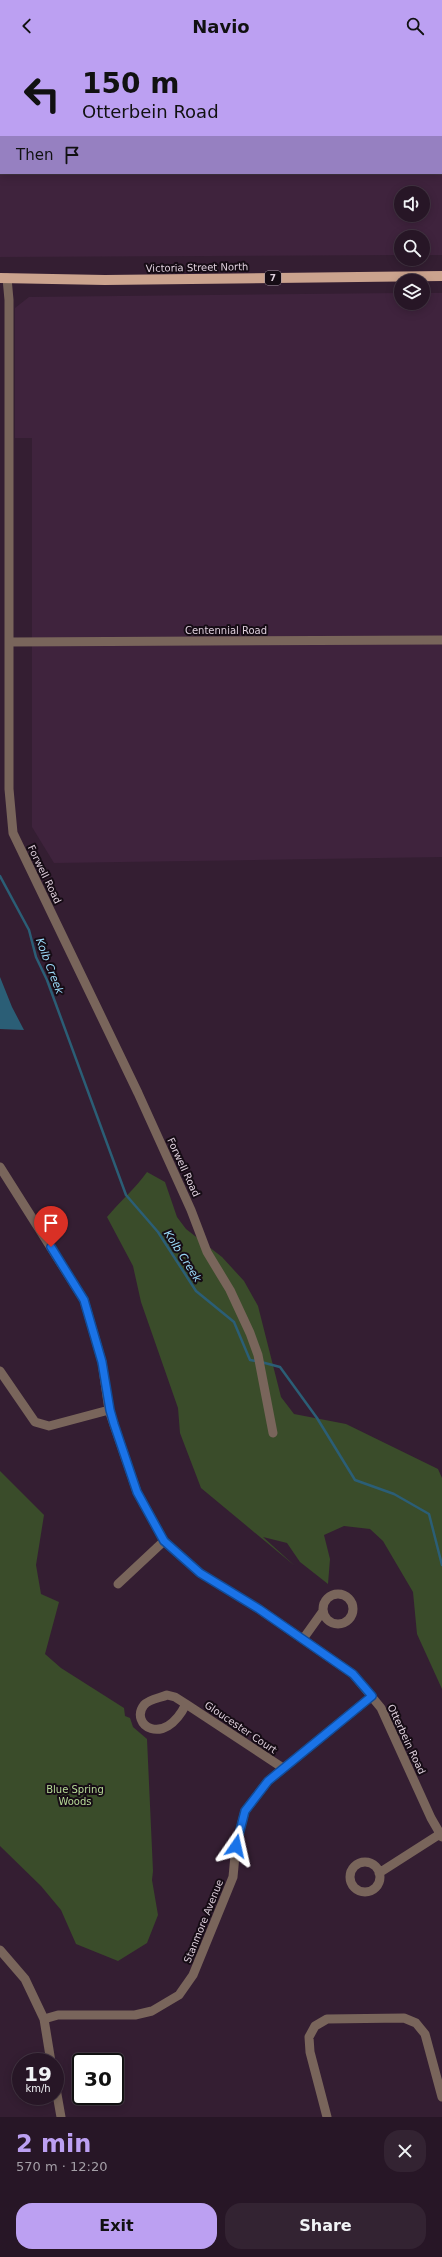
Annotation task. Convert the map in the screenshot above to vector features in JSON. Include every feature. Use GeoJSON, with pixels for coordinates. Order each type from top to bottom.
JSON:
{"type":"FeatureCollection","features":[{"type":"Feature","properties":{"kind":"main road","name":"Victoria Street North"},"geometry":{"type":"LineString","coordinates":[[3,278],[105,280],[442,276]]}},
{"type":"Feature","properties":{"kind":"street","name":"Forwell Road"},"geometry":{"type":"LineString","coordinates":[[3,278],[9,300],[10,790],[13,833],[141,1101],[191,1210],[207,1252],[230,1290],[258,1355],[273,1434]]}},
{"type":"Feature","properties":{"kind":"street","name":"Centennial Road"},"geometry":{"type":"LineString","coordinates":[[10,642],[442,640]]}},
{"type":"Feature","properties":{"kind":"street","name":"Otterbein Road"},"geometry":{"type":"LineString","coordinates":[[0,1167],[84,1300],[102,1362],[110,1410],[137,1492],[164,1541],[200,1573],[259,1609],[353,1674],[372,1696],[388,1722],[441,1836]]}},
{"type":"Feature","properties":{"kind":"street"},"geometry":{"type":"LineString","coordinates":[[0,1371],[35,1422],[49,1426],[110,1410]]}},
{"type":"Feature","properties":{"kind":"street"},"geometry":{"type":"LineString","coordinates":[[118,1584],[164,1541]]}},
{"type":"Feature","properties":{"kind":"street"},"geometry":{"type":"LineString","coordinates":[[303,1639],[323,1611]]}},
{"type":"Feature","properties":{"kind":"street","name":"Gloucester Court"},"geometry":{"type":"LineString","coordinates":[[186,1704],[181,1715],[166,1728],[156,1731],[148,1728],[143,1722],[141,1714],[143,1706],[150,1700],[167,1695],[175,1697],[186,1704],[283,1768]]}},
{"type":"Feature","properties":{"kind":"street","name":"Stanmore Avenue"},"geometry":{"type":"LineString","coordinates":[[44,2019],[58,2015],[135,2015],[152,2012],[179,1995],[193,1975],[233,1877],[236,1846],[245,1811],[268,1781],[372,1696]]}},
{"type":"Feature","properties":{"kind":"street"},"geometry":{"type":"LineString","coordinates":[[379,1873],[441,1836]]}},
{"type":"Feature","properties":{"kind":"street"},"geometry":{"type":"LineString","coordinates":[[0,1950],[25,1979],[44,2019],[50,2053]]}},
{"type":"Feature","properties":{"kind":"street"},"geometry":{"type":"LineString","coordinates":[[327,2117],[310,2052],[309,2036],[315,2026],[327,2019],[404,2018],[416,2023],[425,2034],[442,2096]]}},
{"type":"Feature","properties":{"kind":"street"},"geometry":{"type":"LineString","coordinates":[[59,2105],[61,2117]]}},
{"type":"Feature","properties":{"kind":"shaded area"},"geometry":{"type":"Polygon","coordinates":[[[0,174],[442,174],[442,255],[430,255],[430,230],[394,230],[394,255],[0,257],[0,174]]]}},
{"type":"Feature","properties":{"kind":"shaded area"},"geometry":{"type":"Polygon","coordinates":[[[394,293],[394,310],[430,310],[430,293],[442,293],[442,857],[54,863],[32,827],[32,438],[15,438],[15,308],[29,297],[394,293]]]}},
{"type":"Feature","properties":{"kind":"green space"},"geometry":{"type":"Polygon","coordinates":[[[147,1172],[165,1182],[177,1217],[186,1229],[222,1257],[244,1281],[258,1306],[281,1397],[294,1414],[346,1424],[438,1469],[442,1478],[442,1689],[417,1634],[413,1592],[383,1541],[370,1529],[344,1526],[324,1535],[330,1559],[328,1584],[300,1562],[287,1543],[263,1537],[295,1566],[201,1488],[180,1433],[178,1408],[141,1302],[133,1266],[107,1217],[138,1184],[147,1172]]]}},
{"type":"Feature","properties":{"kind":"green space","name":"Blue Spring Woods"},"geometry":{"type":"Polygon","coordinates":[[[0,1471],[44,1515],[36,1565],[41,1594],[59,1602],[45,1654],[61,1668],[124,1708],[125,1716],[130,1718],[133,1727],[147,1739],[153,1871],[152,1880],[158,1915],[147,1943],[118,1961],[76,1944],[61,1910],[41,1886],[0,1846],[0,1471]]]}},
{"type":"Feature","properties":{"kind":"water"},"geometry":{"type":"Polygon","coordinates":[[[0,977],[12,1007],[24,1030],[0,1029],[0,977]]]}},
{"type":"Feature","properties":{"kind":"waterway","name":"Kolb Creek"},"geometry":{"type":"LineString","coordinates":[[0,876],[29,930],[36,957],[47,980],[126,1195],[158,1232],[196,1291],[234,1322],[250,1360],[256,1361]]}},
{"type":"Feature","properties":{"kind":"waterway","name":"Kolb Creek"},"geometry":{"type":"LineString","coordinates":[[261,1362],[280,1367],[317,1418],[355,1480],[394,1494],[429,1514],[442,1565]]}},
{"type":"Feature","properties":{"kind":"route"},"geometry":{"type":"LineString","coordinates":[[51,1247],[84,1300],[102,1362],[110,1410],[114,1424],[137,1492],[164,1541],[200,1573],[259,1609],[353,1674],[372,1696],[268,1781],[253,1798],[245,1811],[236,1846]]}}]}
